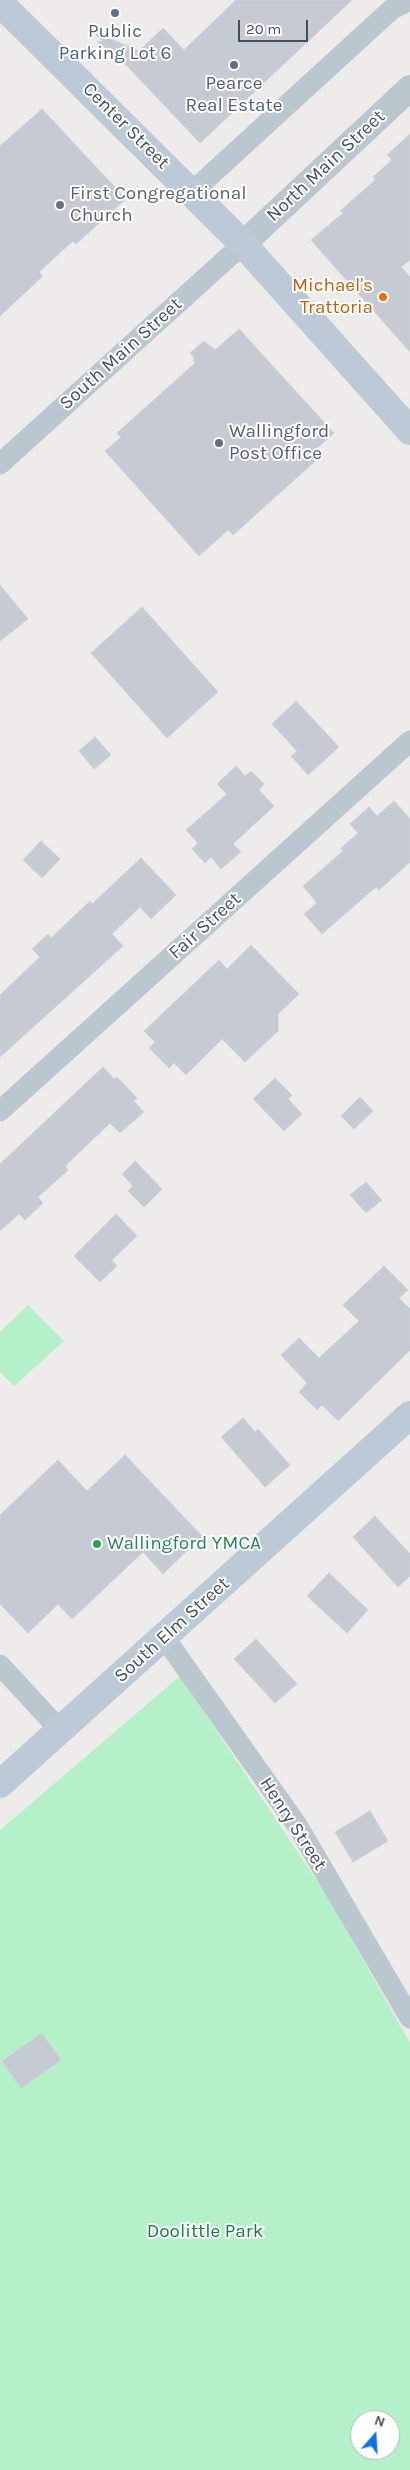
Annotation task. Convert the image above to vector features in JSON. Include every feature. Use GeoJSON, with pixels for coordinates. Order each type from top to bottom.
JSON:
{"type":"FeatureCollection","features":[{"type":"Feature","properties":{"kind":"main road","name":"Center Street"},"geometry":{"type":"LineString","coordinates":[[0,3],[243,244],[410,431]]}},
{"type":"Feature","properties":{"kind":"main road","name":"South Elm Street"},"geometry":{"type":"LineString","coordinates":[[0,1784],[410,1415]]}},
{"type":"Feature","properties":{"kind":"street"},"geometry":{"type":"LineString","coordinates":[[192,192],[392,9],[410,0]]}},
{"type":"Feature","properties":{"kind":"street","name":"North Main Street"},"geometry":{"type":"LineString","coordinates":[[243,244],[410,88]]}},
{"type":"Feature","properties":{"kind":"street","name":"South Main Street"},"geometry":{"type":"LineString","coordinates":[[0,464],[243,244]]}},
{"type":"Feature","properties":{"kind":"street","name":"Fair Street"},"geometry":{"type":"LineString","coordinates":[[0,1111],[410,741]]}},
{"type":"Feature","properties":{"kind":"street","name":"Henry Street"},"geometry":{"type":"LineString","coordinates":[[164,1637],[297,1825],[410,2018]]}},
{"type":"Feature","properties":{"kind":"street"},"geometry":{"type":"LineString","coordinates":[[0,1665],[60,1730]]}},
{"type":"Feature","properties":{"kind":"green space"},"geometry":{"type":"Polygon","coordinates":[[[28,1305],[64,1341],[14,1386],[0,1372],[0,1332],[28,1305]]]}},
{"type":"Feature","properties":{"kind":"green space","name":"Doolittle Park"},"geometry":{"type":"Polygon","coordinates":[[[180,1676],[327,1896],[410,2043],[410,2470],[0,2470],[0,1830],[180,1676]]]}},
{"type":"Feature","properties":{"kind":"building"},"geometry":{"type":"Polygon","coordinates":[[[236,0],[352,0],[200,143],[128,67],[97,41],[103,42],[93,31],[139,51],[163,28],[184,50],[236,0]]]}},
{"type":"Feature","properties":{"kind":"building","name":"First Congregational Church"},"geometry":{"type":"Polygon","coordinates":[[[42,109],[126,199],[76,244],[73,241],[39,272],[43,276],[0,316],[0,146],[42,109]]]}},
{"type":"Feature","properties":{"kind":"building"},"geometry":{"type":"Polygon","coordinates":[[[410,134],[410,260],[401,267],[410,277],[410,352],[311,240],[343,213],[340,211],[375,180],[373,177],[392,160],[387,155],[410,134]]]}},
{"type":"Feature","properties":{"kind":"building","name":"Wallingford Post Office"},"geometry":{"type":"Polygon","coordinates":[[[239,329],[334,433],[316,449],[322,455],[233,535],[228,530],[199,556],[105,451],[121,437],[117,433],[195,363],[193,360],[195,359],[190,353],[204,341],[215,350],[239,329]]]}},
{"type":"Feature","properties":{"kind":"building"},"geometry":{"type":"Polygon","coordinates":[[[0,585],[28,619],[0,641],[0,585]]]}},
{"type":"Feature","properties":{"kind":"building"},"geometry":{"type":"Polygon","coordinates":[[[142,607],[218,692],[167,738],[91,653],[142,607]]]}},
{"type":"Feature","properties":{"kind":"building"},"geometry":{"type":"Polygon","coordinates":[[[296,701],[339,747],[308,775],[291,756],[297,751],[272,724],[296,701]]]}},
{"type":"Feature","properties":{"kind":"building"},"geometry":{"type":"Polygon","coordinates":[[[95,737],[111,755],[94,769],[79,751],[95,737]]]}},
{"type":"Feature","properties":{"kind":"building"},"geometry":{"type":"Polygon","coordinates":[[[236,766],[245,776],[251,771],[264,784],[259,790],[274,806],[233,844],[241,852],[221,869],[211,857],[205,863],[192,849],[198,843],[186,830],[227,794],[217,784],[236,766]]]}},
{"type":"Feature","properties":{"kind":"building"},"geometry":{"type":"Polygon","coordinates":[[[394,801],[410,819],[410,862],[379,890],[376,887],[322,934],[304,914],[317,903],[303,886],[343,851],[341,848],[358,833],[350,824],[369,807],[377,816],[394,801]]]}},
{"type":"Feature","properties":{"kind":"building"},"geometry":{"type":"Polygon","coordinates":[[[41,841],[60,859],[42,878],[23,860],[41,841]]]}},
{"type":"Feature","properties":{"kind":"building"},"geometry":{"type":"Polygon","coordinates":[[[141,858],[176,895],[151,919],[140,907],[112,934],[123,946],[0,1057],[0,995],[40,957],[32,949],[48,934],[51,938],[90,901],[92,904],[141,858]]]}},
{"type":"Feature","properties":{"kind":"building"},"geometry":{"type":"Polygon","coordinates":[[[251,945],[299,994],[278,1014],[278,1031],[245,1062],[222,1039],[186,1075],[174,1063],[169,1068],[149,1048],[155,1042],[144,1031],[219,960],[227,969],[251,945]]]}},
{"type":"Feature","properties":{"kind":"building"},"geometry":{"type":"Polygon","coordinates":[[[103,1067],[114,1079],[117,1077],[137,1098],[134,1101],[144,1112],[120,1133],[110,1123],[65,1166],[68,1170],[38,1197],[43,1203],[25,1220],[19,1214],[0,1231],[0,1164],[103,1067]]]}},
{"type":"Feature","properties":{"kind":"building"},"geometry":{"type":"Polygon","coordinates":[[[275,1078],[292,1095],[288,1099],[302,1114],[284,1131],[253,1099],[275,1078]]]}},
{"type":"Feature","properties":{"kind":"building"},"geometry":{"type":"Polygon","coordinates":[[[360,1097],[373,1111],[354,1129],[341,1116],[360,1097]]]}},
{"type":"Feature","properties":{"kind":"building"},"geometry":{"type":"Polygon","coordinates":[[[135,1161],[162,1189],[144,1207],[128,1191],[133,1186],[122,1174],[135,1161]]]}},
{"type":"Feature","properties":{"kind":"building"},"geometry":{"type":"Polygon","coordinates":[[[366,1182],[382,1200],[366,1213],[350,1195],[366,1182]]]}},
{"type":"Feature","properties":{"kind":"building"},"geometry":{"type":"Polygon","coordinates":[[[116,1214],[137,1236],[112,1260],[117,1266],[100,1282],[74,1256],[116,1214]]]}},
{"type":"Feature","properties":{"kind":"building"},"geometry":{"type":"Polygon","coordinates":[[[384,1266],[408,1290],[399,1298],[410,1309],[410,1350],[338,1421],[322,1405],[317,1410],[299,1392],[307,1383],[281,1355],[299,1338],[319,1358],[359,1321],[343,1305],[384,1266]]]}},
{"type":"Feature","properties":{"kind":"building"},"geometry":{"type":"Polygon","coordinates":[[[243,1418],[255,1432],[258,1429],[290,1465],[265,1487],[221,1437],[243,1418]]]}},
{"type":"Feature","properties":{"kind":"building","name":"Wallingford YMCA"},"geometry":{"type":"Polygon","coordinates":[[[125,1455],[202,1536],[163,1574],[143,1552],[72,1619],[58,1604],[28,1633],[0,1604],[0,1515],[58,1460],[87,1491],[125,1455]]]}},
{"type":"Feature","properties":{"kind":"building"},"geometry":{"type":"Polygon","coordinates":[[[375,1516],[410,1554],[410,1576],[398,1587],[353,1537],[375,1516]]]}},
{"type":"Feature","properties":{"kind":"building"},"geometry":{"type":"Polygon","coordinates":[[[329,1573],[368,1610],[347,1633],[307,1596],[329,1573]]]}},
{"type":"Feature","properties":{"kind":"building"},"geometry":{"type":"Polygon","coordinates":[[[256,1639],[297,1684],[275,1703],[234,1659],[256,1639]]]}},
{"type":"Feature","properties":{"kind":"building"},"geometry":{"type":"Polygon","coordinates":[[[370,1811],[388,1841],[353,1862],[335,1832],[370,1811]]]}},
{"type":"Feature","properties":{"kind":"building"},"geometry":{"type":"Polygon","coordinates":[[[42,2033],[61,2060],[21,2088],[2,2061],[42,2033]]]}},
{"type":"Feature","properties":{"kind":"place","name":"Public Parking Lot 6"},"geometry":{"type":"Point","coordinates":[115,13]}},
{"type":"Feature","properties":{"kind":"place","name":"Pearce Real Estate"},"geometry":{"type":"Point","coordinates":[234,65]}},
{"type":"Feature","properties":{"kind":"place","name":"First Congregational Church"},"geometry":{"type":"Point","coordinates":[60,205]}},
{"type":"Feature","properties":{"kind":"place","name":"Michael's Trattoria"},"geometry":{"type":"Point","coordinates":[383,297]}},
{"type":"Feature","properties":{"kind":"place","name":"Wallingford Post Office"},"geometry":{"type":"Point","coordinates":[219,443]}},
{"type":"Feature","properties":{"kind":"place","name":"Wallingford YMCA"},"geometry":{"type":"Point","coordinates":[97,1544]}}]}
